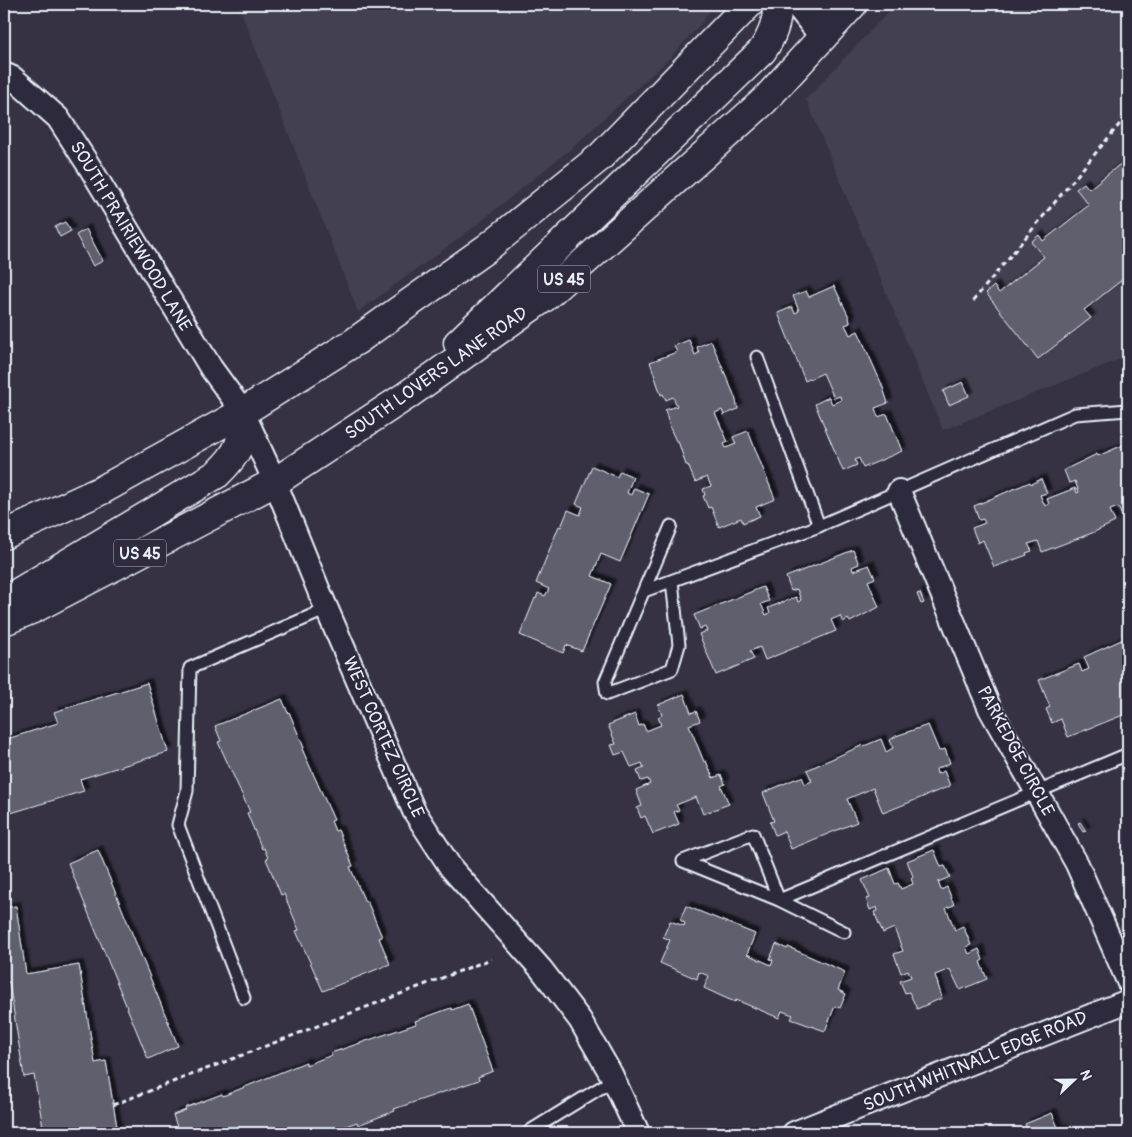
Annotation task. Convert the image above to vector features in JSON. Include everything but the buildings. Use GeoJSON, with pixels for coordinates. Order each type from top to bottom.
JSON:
{"type":"FeatureCollection","features":[{"type":"Feature","properties":{"kind":"main road"},"geometry":{"type":"LineString","coordinates":[[4,535],[102,490],[243,412],[356,341],[494,242],[600,157],[750,4]]}},
{"type":"Feature","properties":{"kind":"main road"},"geometry":{"type":"LineString","coordinates":[[406,396],[493,307],[728,87],[762,52],[771,39],[776,25],[777,4]]}},
{"type":"Feature","properties":{"kind":"main road"},"geometry":{"type":"LineString","coordinates":[[819,4],[817,17],[822,38]]}},
{"type":"Feature","properties":{"kind":"main road","name":"SOUTH LOVERS LANE ROAD"},"geometry":{"type":"LineString","coordinates":[[4,621],[33,609],[275,482],[406,396],[544,297],[764,101],[853,4]]}},
{"type":"Feature","properties":{"kind":"main road"},"geometry":{"type":"LineString","coordinates":[[4,601],[217,474],[234,458],[239,448],[243,433],[243,412]]}},
{"type":"Feature","properties":{"kind":"street"},"geometry":{"type":"LineString","coordinates":[[794,4],[822,38]]}},
{"type":"Feature","properties":{"kind":"street","name":"SOUTH PRAIRIEWOOD LANE"},"geometry":{"type":"LineString","coordinates":[[4,74],[13,78],[58,118],[91,169],[211,368],[243,412]]}},
{"type":"Feature","properties":{"kind":"street","name":"WEST CORTEZ CIRCLE"},"geometry":{"type":"LineString","coordinates":[[243,412],[275,482],[327,609],[414,811],[451,868],[541,969],[580,1020],[614,1080],[638,1133]]}},
{"type":"Feature","properties":{"kind":"street","name":"PARKEDGE CIRCLE"},"geometry":{"type":"LineString","coordinates":[[899,491],[990,709],[1077,864],[1128,981]]}},
{"type":"Feature","properties":{"kind":"street","name":"SOUTH WHITNALL EDGE ROAD"},"geometry":{"type":"LineString","coordinates":[[794,1133],[1128,1000]]}},
{"type":"Feature","properties":{"kind":"lane"},"geometry":{"type":"LineString","coordinates":[[756,357],[818,526]]}},
{"type":"Feature","properties":{"kind":"lane"},"geometry":{"type":"LineString","coordinates":[[644,591],[818,526],[1075,414],[1128,410]]}},
{"type":"Feature","properties":{"kind":"lane"},"geometry":{"type":"LineString","coordinates":[[671,526],[605,682],[608,694],[672,669],[679,645],[672,581]]}},
{"type":"Feature","properties":{"kind":"lane"},"geometry":{"type":"LineString","coordinates":[[244,998],[178,825],[187,791],[190,668],[327,609]]}},
{"type":"Feature","properties":{"kind":"lane"},"geometry":{"type":"LineString","coordinates":[[779,900],[1128,754]]}},
{"type":"Feature","properties":{"kind":"lane"},"geometry":{"type":"LineString","coordinates":[[779,900],[753,834],[683,861],[779,900],[844,932]]}},
{"type":"Feature","properties":{"kind":"lane"},"geometry":{"type":"LineString","coordinates":[[530,1131],[614,1080]]}},
{"type":"Feature","properties":{"kind":"path"},"geometry":{"type":"LineString","coordinates":[[974,302],[1128,114]]}},
{"type":"Feature","properties":{"kind":"path"},"geometry":{"type":"LineString","coordinates":[[113,1106],[491,959]]}},
{"type":"Feature","properties":{"kind":"shaded area"},"geometry":{"type":"Polygon","coordinates":[[[238,4],[712,4],[712,6],[704,20],[671,57],[573,147],[469,231],[358,312],[238,4]]]}},
{"type":"Feature","properties":{"kind":"shaded area"},"geometry":{"type":"Polygon","coordinates":[[[896,4],[1128,4],[1128,356],[943,430],[806,99],[896,4]]]}}]}
